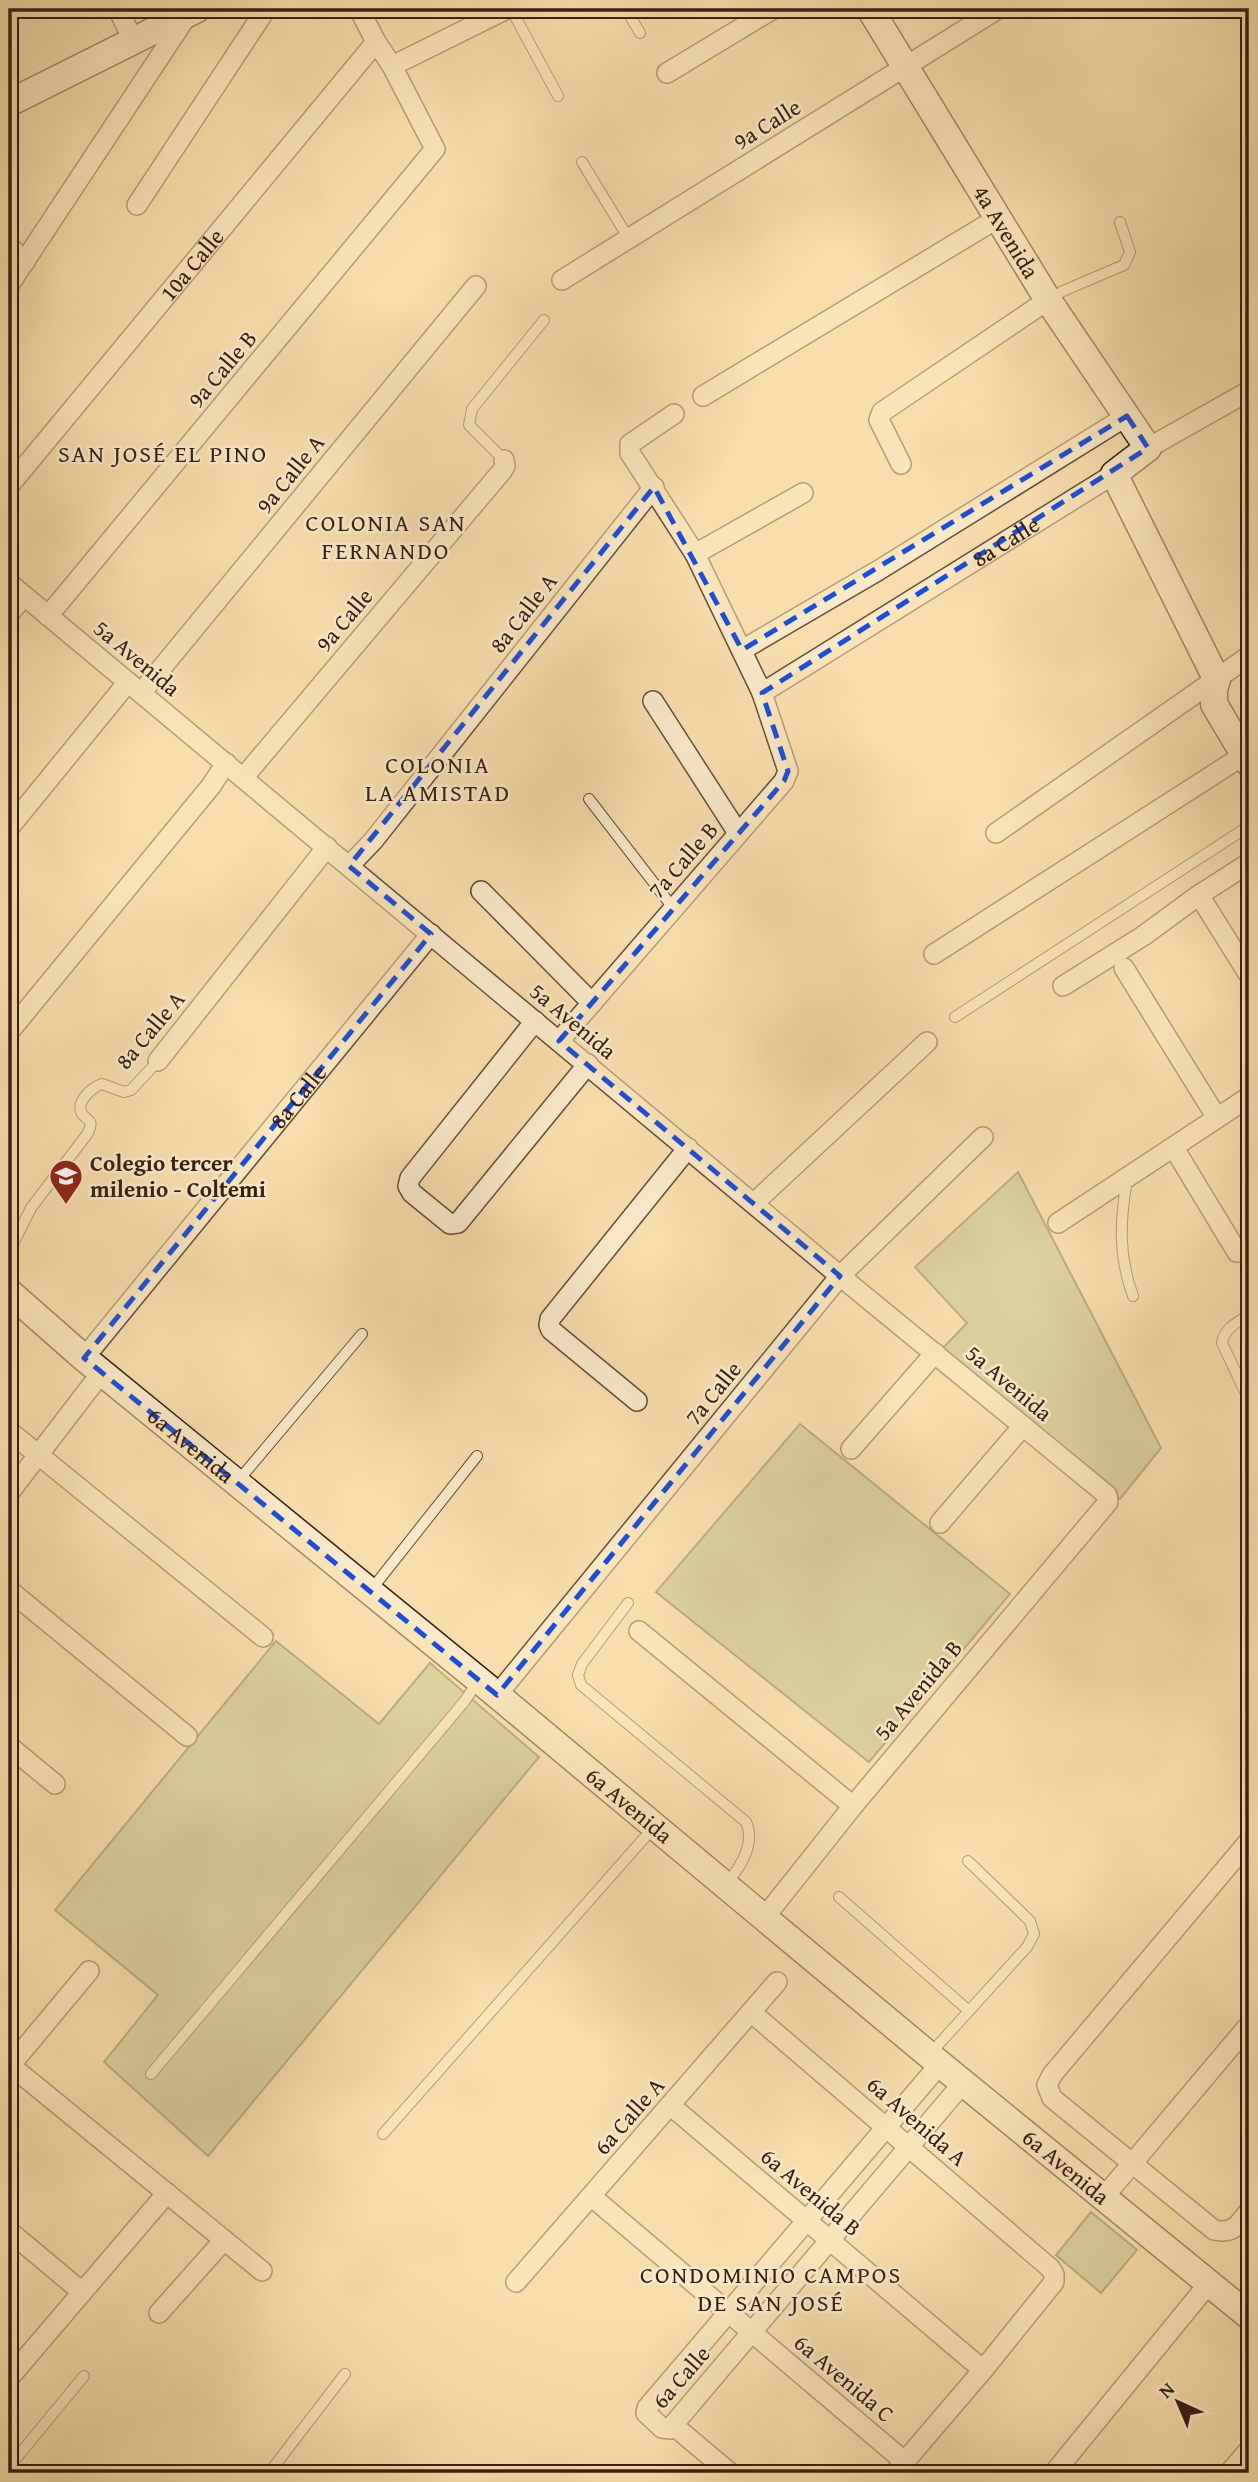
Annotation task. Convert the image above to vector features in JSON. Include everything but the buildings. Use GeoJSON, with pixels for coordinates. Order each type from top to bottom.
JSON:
{"type":"FeatureCollection","features":[{"type":"Feature","properties":{"kind":"street"},"geometry":{"type":"LineString","coordinates":[[118,9],[133,40]]}},
{"type":"Feature","properties":{"kind":"street"},"geometry":{"type":"LineString","coordinates":[[136,205],[266,9]]}},
{"type":"Feature","properties":{"kind":"street"},"geometry":{"type":"LineString","coordinates":[[359,9],[376,43],[392,66],[509,9]]}},
{"type":"Feature","properties":{"kind":"street"},"geometry":{"type":"LineString","coordinates":[[667,74],[773,9]]}},
{"type":"Feature","properties":{"kind":"street","name":"4a Avenida"},"geometry":{"type":"LineString","coordinates":[[870,9],[1048,300],[1149,448]]}},
{"type":"Feature","properties":{"kind":"street","name":"9a Calle"},"geometry":{"type":"LineString","coordinates":[[562,280],[905,67],[975,15],[998,9]]}},
{"type":"Feature","properties":{"kind":"street"},"geometry":{"type":"LineString","coordinates":[[12,95],[192,11]]}},
{"type":"Feature","properties":{"kind":"street"},"geometry":{"type":"LineString","coordinates":[[9,285],[192,11]]}},
{"type":"Feature","properties":{"kind":"street","name":"10a Calle"},"geometry":{"type":"LineString","coordinates":[[9,486],[376,43]]}},
{"type":"Feature","properties":{"kind":"street","name":"9a Calle B"},"geometry":{"type":"LineString","coordinates":[[48,616],[433,153],[434,145],[392,66]]}},
{"type":"Feature","properties":{"kind":"street"},"geometry":{"type":"LineString","coordinates":[[703,396],[998,218]]}},
{"type":"Feature","properties":{"kind":"street"},"geometry":{"type":"LineString","coordinates":[[9,246],[25,262]]}},
{"type":"Feature","properties":{"kind":"street","name":"9a Calle A"},"geometry":{"type":"LineString","coordinates":[[9,828],[134,688],[476,286]]}},
{"type":"Feature","properties":{"kind":"street"},"geometry":{"type":"LineString","coordinates":[[901,464],[879,420],[882,412],[1048,300]]}},
{"type":"Feature","properties":{"kind":"street","name":"8a Calle"},"geometry":{"type":"LineString","coordinates":[[762,693],[1114,474],[1149,448],[1249,391]]}},
{"type":"Feature","properties":{"kind":"street"},"geometry":{"type":"LineString","coordinates":[[674,414],[630,444],[630,453],[695,554],[762,693]]}},
{"type":"Feature","properties":{"kind":"street"},"geometry":{"type":"LineString","coordinates":[[742,650],[879,570],[1127,416]]}},
{"type":"Feature","properties":{"kind":"street","name":"9a Calle"},"geometry":{"type":"LineString","coordinates":[[243,778],[502,471],[505,466],[503,460]]}},
{"type":"Feature","properties":{"kind":"street"},"geometry":{"type":"LineString","coordinates":[[934,954],[1247,759],[1214,704],[1217,680],[1114,474]]}},
{"type":"Feature","properties":{"kind":"street","name":"8a Calle A"},"geometry":{"type":"LineString","coordinates":[[349,866],[373,841],[654,487]]}},
{"type":"Feature","properties":{"kind":"street"},"geometry":{"type":"LineString","coordinates":[[695,554],[803,493]]}},
{"type":"Feature","properties":{"kind":"street"},"geometry":{"type":"LineString","coordinates":[[9,614],[16,589]]}},
{"type":"Feature","properties":{"kind":"street","name":"5a Avenida"},"geometry":{"type":"LineString","coordinates":[[16,589],[1107,1495]]}},
{"type":"Feature","properties":{"kind":"street"},"geometry":{"type":"LineString","coordinates":[[996,833],[1249,656]]}},
{"type":"Feature","properties":{"kind":"street","name":"7a Calle B"},"geometry":{"type":"LineString","coordinates":[[559,1041],[784,781],[788,771],[762,693]]}},
{"type":"Feature","properties":{"kind":"street"},"geometry":{"type":"LineString","coordinates":[[653,701],[738,834]]}},
{"type":"Feature","properties":{"kind":"street"},"geometry":{"type":"LineString","coordinates":[[9,1032],[211,786],[226,763]]}},
{"type":"Feature","properties":{"kind":"street","name":"8a Calle A"},"geometry":{"type":"LineString","coordinates":[[158,1061],[327,847]]}},
{"type":"Feature","properties":{"kind":"street"},"geometry":{"type":"LineString","coordinates":[[1063,986],[1143,936],[1249,863]]}},
{"type":"Feature","properties":{"kind":"street"},"geometry":{"type":"LineString","coordinates":[[481,891],[593,1003]]}},
{"type":"Feature","properties":{"kind":"street"},"geometry":{"type":"LineString","coordinates":[[1199,895],[1249,975]]}},
{"type":"Feature","properties":{"kind":"street","name":"8a Calle"},"geometry":{"type":"LineString","coordinates":[[9,1493],[39,1456],[93,1365],[431,934]]}},
{"type":"Feature","properties":{"kind":"street"},"geometry":{"type":"LineString","coordinates":[[1124,968],[1217,1118]]}},
{"type":"Feature","properties":{"kind":"street"},"geometry":{"type":"LineString","coordinates":[[535,1021],[410,1178],[408,1186],[412,1193],[450,1224],[458,1223],[588,1064]]}},
{"type":"Feature","properties":{"kind":"street"},"geometry":{"type":"LineString","coordinates":[[754,1203],[927,1042]]}},
{"type":"Feature","properties":{"kind":"street"},"geometry":{"type":"LineString","coordinates":[[1058,1223],[1249,1097]]}},
{"type":"Feature","properties":{"kind":"street","name":"7a Calle"},"geometry":{"type":"LineString","coordinates":[[488,1687],[840,1276],[983,1137]]}},
{"type":"Feature","properties":{"kind":"street"},"geometry":{"type":"LineString","coordinates":[[637,1401],[551,1330],[549,1325],[551,1319],[688,1147]]}},
{"type":"Feature","properties":{"kind":"street"},"geometry":{"type":"LineString","coordinates":[[1174,1148],[1237,1252]]}},
{"type":"Feature","properties":{"kind":"street","name":"6a Avenida"},"geometry":{"type":"LineString","coordinates":[[9,1293],[93,1365],[488,1687],[934,2060],[1249,2316]]}},
{"type":"Feature","properties":{"kind":"street"},"geometry":{"type":"LineString","coordinates":[[851,1449],[935,1353]]}},
{"type":"Feature","properties":{"kind":"street"},"geometry":{"type":"LineString","coordinates":[[940,1523],[1023,1426]]}},
{"type":"Feature","properties":{"kind":"street"},"geometry":{"type":"LineString","coordinates":[[9,1431],[263,1637]]}},
{"type":"Feature","properties":{"kind":"street","name":"5a Avenida B"},"geometry":{"type":"LineString","coordinates":[[764,1918],[853,1806],[1108,1502],[1107,1495]]}},
{"type":"Feature","properties":{"kind":"street"},"geometry":{"type":"LineString","coordinates":[[9,1590],[187,1736]]}},
{"type":"Feature","properties":{"kind":"street"},"geometry":{"type":"LineString","coordinates":[[639,1631],[853,1806]]}},
{"type":"Feature","properties":{"kind":"street"},"geometry":{"type":"LineString","coordinates":[[9,1746],[55,1784]]}},
{"type":"Feature","properties":{"kind":"street"},"geometry":{"type":"LineString","coordinates":[[1249,1840],[1052,2075],[1047,2085],[1052,2098],[1214,2230],[1226,2232],[1235,2227],[1249,2211]]}},
{"type":"Feature","properties":{"kind":"street"},"geometry":{"type":"LineString","coordinates":[[89,1971],[10,2066],[262,2271]]}},
{"type":"Feature","properties":{"kind":"street","name":"6a Calle A"},"geometry":{"type":"LineString","coordinates":[[516,2282],[778,1982]]}},
{"type":"Feature","properties":{"kind":"street","name":"6a Avenida A"},"geometry":{"type":"LineString","coordinates":[[751,2012],[1050,2267],[1054,2282],[983,2370]]}},
{"type":"Feature","properties":{"kind":"street"},"geometry":{"type":"LineString","coordinates":[[1103,2198],[1249,2025]]}},
{"type":"Feature","properties":{"kind":"street","name":"6a Calle"},"geometry":{"type":"LineString","coordinates":[[934,2060],[887,2127],[647,2407],[646,2413],[662,2428],[674,2425],[963,2083]]}},
{"type":"Feature","properties":{"kind":"street","name":"6a Avenida B"},"geometry":{"type":"LineString","coordinates":[[670,2105],[983,2370]]}},
{"type":"Feature","properties":{"kind":"street"},"geometry":{"type":"LineString","coordinates":[[9,2378],[167,2193]]}},
{"type":"Feature","properties":{"kind":"street","name":"6a Avenida C"},"geometry":{"type":"LineString","coordinates":[[591,2196],[752,2333],[900,2468]]}},
{"type":"Feature","properties":{"kind":"street"},"geometry":{"type":"LineString","coordinates":[[9,2231],[82,2292]]}},
{"type":"Feature","properties":{"kind":"street"},"geometry":{"type":"LineString","coordinates":[[159,2313],[224,2239]]}},
{"type":"Feature","properties":{"kind":"street"},"geometry":{"type":"LineString","coordinates":[[1054,2473],[1210,2283]]}},
{"type":"Feature","properties":{"kind":"street"},"geometry":{"type":"LineString","coordinates":[[900,2468],[983,2370]]}},
{"type":"Feature","properties":{"kind":"street"},"geometry":{"type":"LineString","coordinates":[[674,2425],[730,2473]]}},
{"type":"Feature","properties":{"kind":"street"},"geometry":{"type":"LineString","coordinates":[[1229,2473],[1249,2450]]}},
{"type":"Feature","properties":{"kind":"lane"},"geometry":{"type":"LineString","coordinates":[[509,9],[558,96]]}},
{"type":"Feature","properties":{"kind":"lane"},"geometry":{"type":"LineString","coordinates":[[626,9],[640,33]]}},
{"type":"Feature","properties":{"kind":"lane"},"geometry":{"type":"LineString","coordinates":[[582,162],[629,239]]}},
{"type":"Feature","properties":{"kind":"lane"},"geometry":{"type":"LineString","coordinates":[[1048,300],[1124,265],[1130,252],[1120,222]]}},
{"type":"Feature","properties":{"kind":"lane"},"geometry":{"type":"LineString","coordinates":[[503,460],[469,425],[469,417],[472,409],[544,320]]}},
{"type":"Feature","properties":{"kind":"lane"},"geometry":{"type":"LineString","coordinates":[[589,800],[674,909]]}},
{"type":"Feature","properties":{"kind":"lane"},"geometry":{"type":"LineString","coordinates":[[955,1017],[1249,825]]}},
{"type":"Feature","properties":{"kind":"lane","name":"8a Calle A"},"geometry":{"type":"LineString","coordinates":[[9,1252],[31,1208],[88,1133],[90,1122],[82,1115],[82,1102],[94,1087],[102,1084],[124,1092],[131,1090],[158,1061]]}},
{"type":"Feature","properties":{"kind":"lane"},"geometry":{"type":"LineString","coordinates":[[1127,1178],[1121,1240],[1124,1270],[1133,1296]]}},
{"type":"Feature","properties":{"kind":"lane"},"geometry":{"type":"LineString","coordinates":[[1249,1315],[1224,1333],[1222,1343],[1249,1400]]}},
{"type":"Feature","properties":{"kind":"lane"},"geometry":{"type":"LineString","coordinates":[[237,1481],[362,1334]]}},
{"type":"Feature","properties":{"kind":"lane"},"geometry":{"type":"LineString","coordinates":[[370,1591],[477,1456]]}},
{"type":"Feature","properties":{"kind":"lane"},"geometry":{"type":"LineString","coordinates":[[628,1603],[582,1664],[578,1675],[581,1685],[746,1822],[750,1832],[749,1843],[738,1870],[725,1885]]}},
{"type":"Feature","properties":{"kind":"lane"},"geometry":{"type":"LineString","coordinates":[[151,2074],[464,1702],[488,1687]]}},
{"type":"Feature","properties":{"kind":"lane"},"geometry":{"type":"LineString","coordinates":[[383,2134],[654,1826]]}},
{"type":"Feature","properties":{"kind":"lane"},"geometry":{"type":"LineString","coordinates":[[934,2060],[969,2011],[1027,1947],[1034,1934],[1030,1921],[968,1861]]}},
{"type":"Feature","properties":{"kind":"lane"},"geometry":{"type":"LineString","coordinates":[[839,1897],[969,2011]]}},
{"type":"Feature","properties":{"kind":"lane"},"geometry":{"type":"LineString","coordinates":[[269,2473],[345,2374]]}},
{"type":"Feature","properties":{"kind":"lane"},"geometry":{"type":"LineString","coordinates":[[9,2467],[84,2376]]}},
{"type":"Feature","properties":{"kind":"highlighted area"},"geometry":{"type":"Polygon","coordinates":[[[1127,416],[1148,448],[762,693],[788,771],[784,781],[559,1041],[840,1276],[497,1695],[84,1358],[431,934],[349,866],[654,487],[742,650],[1127,416]]]}},
{"type":"Feature","properties":{"kind":"green space"},"geometry":{"type":"Polygon","coordinates":[[[1018,1172],[1161,1448],[1120,1499],[943,1348],[967,1323],[915,1267],[1018,1172]]]}},
{"type":"Feature","properties":{"kind":"green space"},"geometry":{"type":"Polygon","coordinates":[[[800,1424],[1010,1594],[869,1762],[656,1592],[800,1424]]]}},
{"type":"Feature","properties":{"kind":"green space"},"geometry":{"type":"Polygon","coordinates":[[[276,1641],[379,1724],[430,1663],[539,1757],[208,2156],[104,2062],[158,1995],[55,1910],[276,1641]]]}},
{"type":"Feature","properties":{"kind":"green space"},"geometry":{"type":"Polygon","coordinates":[[[1091,2212],[1137,2250],[1101,2293],[1056,2255],[1091,2212]]]}},
{"type":"Feature","properties":{"kind":"place","name":"Colegio tercer milenio - Coltemi"},"geometry":{"type":"Point","coordinates":[66,1206]}},
{"type":"Feature","properties":{"kind":"district","name":"SAN JOSÉ EL PINO"},"geometry":{"type":"Point","coordinates":[163,454]}},
{"type":"Feature","properties":{"kind":"district","name":"COLONIA SAN FERNANDO"},"geometry":{"type":"Point","coordinates":[386,537]}},
{"type":"Feature","properties":{"kind":"district","name":"COLONIA LA AMISTAD"},"geometry":{"type":"Point","coordinates":[438,779]}},
{"type":"Feature","properties":{"kind":"district","name":"CONDOMINIO CAMPOS DE SAN JOSÉ"},"geometry":{"type":"Point","coordinates":[771,2289]}}]}
